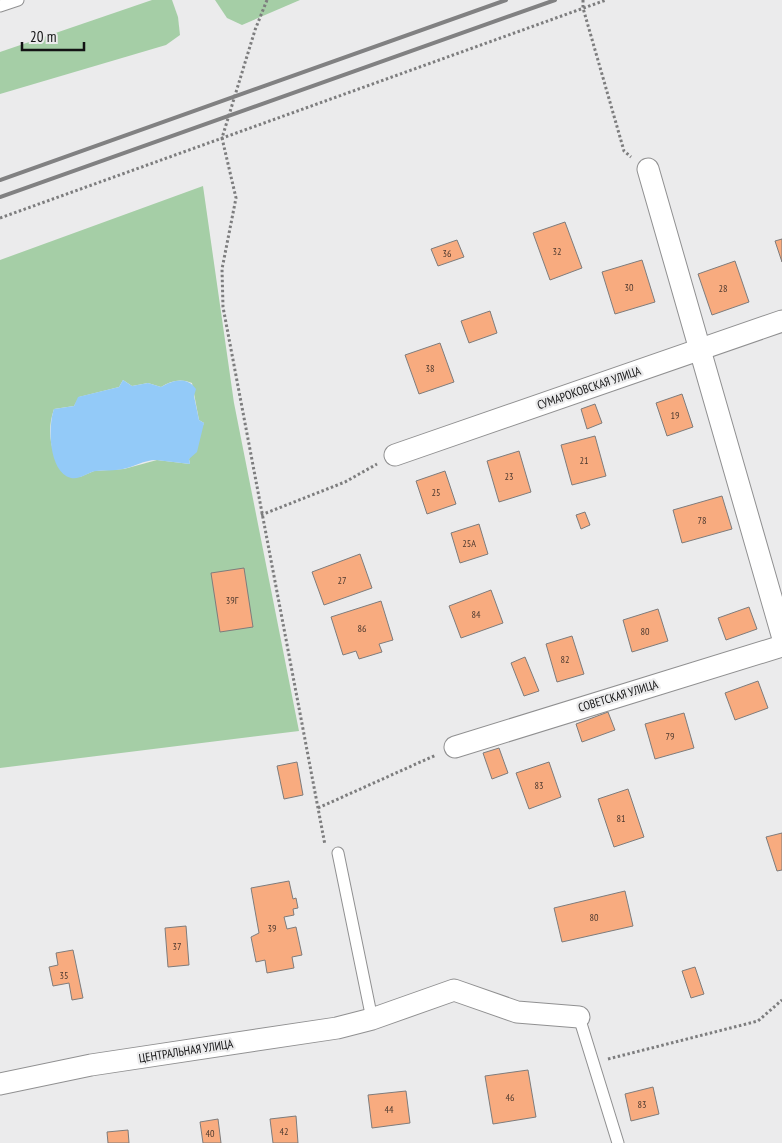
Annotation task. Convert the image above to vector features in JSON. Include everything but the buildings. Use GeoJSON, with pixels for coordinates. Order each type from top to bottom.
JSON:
{"type":"FeatureCollection","features":[{"type":"Feature","properties":{"kind":"street"},"geometry":{"type":"LineString","coordinates":[[648,169],[782,635]]}},
{"type":"Feature","properties":{"kind":"street","name":"СУМАРОКОВСКАЯ УЛИЦА"},"geometry":{"type":"LineString","coordinates":[[395,455],[782,321]]}},
{"type":"Feature","properties":{"kind":"street","name":"СОВЕТСКАЯ УЛИЦА"},"geometry":{"type":"LineString","coordinates":[[454,746],[782,646]]}},
{"type":"Feature","properties":{"kind":"street","name":"ЦЕНТРАЛЬНАЯ УЛИЦА"},"geometry":{"type":"LineString","coordinates":[[0,1084],[92,1065],[337,1028],[372,1019],[454,990],[517,1012],[579,1018]]}},
{"type":"Feature","properties":{"kind":"lane"},"geometry":{"type":"LineString","coordinates":[[0,6],[18,0]]}},
{"type":"Feature","properties":{"kind":"lane"},"geometry":{"type":"LineString","coordinates":[[338,853],[372,1019]]}},
{"type":"Feature","properties":{"kind":"lane"},"geometry":{"type":"LineString","coordinates":[[579,1018],[618,1143]]}},
{"type":"Feature","properties":{"kind":"path"},"geometry":{"type":"LineString","coordinates":[[267,0],[255,30],[222,138],[236,198],[222,270],[222,307],[326,847]]}},
{"type":"Feature","properties":{"kind":"path"},"geometry":{"type":"LineString","coordinates":[[583,0],[583,8],[624,151],[648,169]]}},
{"type":"Feature","properties":{"kind":"path"},"geometry":{"type":"LineString","coordinates":[[0,218],[606,0]]}},
{"type":"Feature","properties":{"kind":"path"},"geometry":{"type":"LineString","coordinates":[[261,515],[345,482],[395,455]]}},
{"type":"Feature","properties":{"kind":"path"},"geometry":{"type":"LineString","coordinates":[[318,808],[454,746]]}},
{"type":"Feature","properties":{"kind":"path"},"geometry":{"type":"LineString","coordinates":[[593,1063],[758,1021],[782,1000]]}},
{"type":"Feature","properties":{"kind":"green space"},"geometry":{"type":"Polygon","coordinates":[[[152,0],[172,0],[178,17],[180,35],[166,45],[0,94],[0,52],[152,0]]]}},
{"type":"Feature","properties":{"kind":"green space"},"geometry":{"type":"Polygon","coordinates":[[[215,0],[300,0],[242,25],[227,18],[215,0]]]}},
{"type":"Feature","properties":{"kind":"green space"},"geometry":{"type":"Polygon","coordinates":[[[203,186],[234,403],[299,731],[0,768],[0,260],[203,186]],[[123,380],[119,387],[79,397],[74,406],[54,409],[50,426],[51,442],[55,457],[63,473],[80,477],[94,471],[124,469],[157,460],[190,464],[189,459],[204,423],[199,420],[192,383],[180,380],[161,387],[148,383],[132,386],[123,380]]]}},
{"type":"Feature","properties":{"kind":"water"},"geometry":{"type":"Polygon","coordinates":[[[123,380],[132,386],[148,383],[161,387],[180,380],[188,382],[196,389],[194,396],[199,420],[204,423],[197,452],[189,459],[190,464],[152,460],[123,469],[93,472],[78,478],[71,478],[63,474],[54,458],[52,447],[51,426],[54,409],[74,406],[78,397],[119,387],[123,380]]]}},
{"type":"Feature","properties":{"kind":"railway"},"geometry":{"type":"LineString","coordinates":[[0,180],[506,0]]}},
{"type":"Feature","properties":{"kind":"railway"},"geometry":{"type":"LineString","coordinates":[[0,197],[555,0]]}}]}
